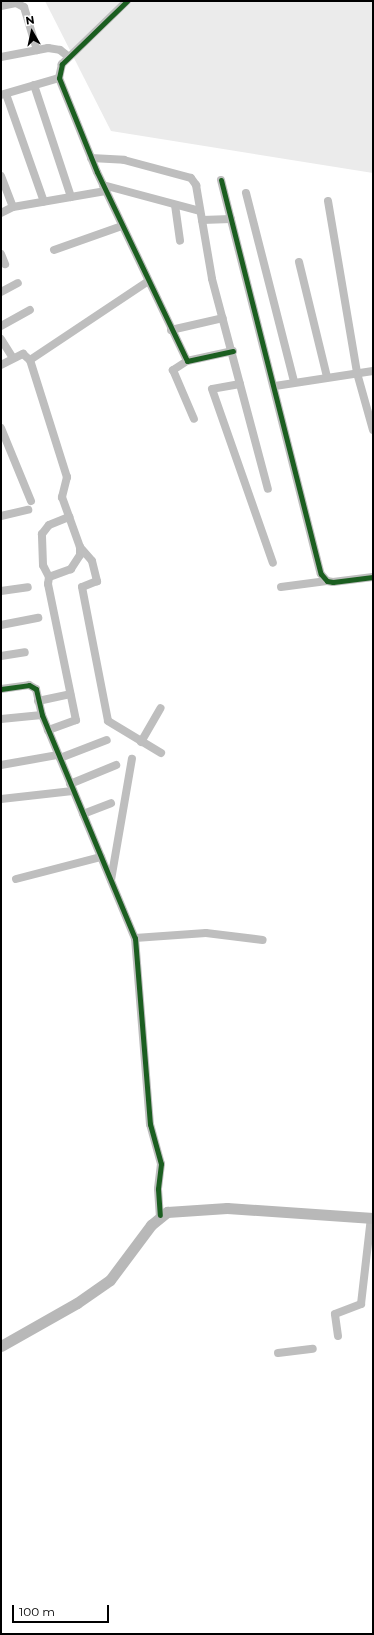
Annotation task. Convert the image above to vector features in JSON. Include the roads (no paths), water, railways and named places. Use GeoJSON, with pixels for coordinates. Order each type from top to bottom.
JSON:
{"type":"FeatureCollection","features":[{"type":"Feature","properties":{"kind":"street"},"geometry":{"type":"LineString","coordinates":[[127,1],[69,57],[58,70],[59,78],[104,188],[147,282],[187,361]]}},
{"type":"Feature","properties":{"kind":"street"},"geometry":{"type":"LineString","coordinates":[[1,6],[21,2],[37,50]]}},
{"type":"Feature","properties":{"kind":"street"},"geometry":{"type":"LineString","coordinates":[[1,57],[55,48],[69,57]]}},
{"type":"Feature","properties":{"kind":"street"},"geometry":{"type":"LineString","coordinates":[[44,202],[4,94],[59,78]]}},
{"type":"Feature","properties":{"kind":"street"},"geometry":{"type":"LineString","coordinates":[[34,85],[70,197]]}},
{"type":"Feature","properties":{"kind":"street"},"geometry":{"type":"LineString","coordinates":[[91,158],[124,160],[191,178],[196,185],[200,211],[223,318],[233,350],[240,384],[268,489]]}},
{"type":"Feature","properties":{"kind":"street"},"geometry":{"type":"LineString","coordinates":[[1,176],[13,207]]}},
{"type":"Feature","properties":{"kind":"street"},"geometry":{"type":"LineString","coordinates":[[221,180],[275,386],[321,574],[327,581]]}},
{"type":"Feature","properties":{"kind":"street"},"geometry":{"type":"LineString","coordinates":[[1,213],[13,207],[70,197],[104,188],[200,211]]}},
{"type":"Feature","properties":{"kind":"street"},"geometry":{"type":"LineString","coordinates":[[246,192],[294,382]]}},
{"type":"Feature","properties":{"kind":"street"},"geometry":{"type":"LineString","coordinates":[[328,201],[357,373],[373,430]]}},
{"type":"Feature","properties":{"kind":"street"},"geometry":{"type":"LineString","coordinates":[[175,205],[180,241]]}},
{"type":"Feature","properties":{"kind":"street"},"geometry":{"type":"LineString","coordinates":[[202,220],[231,219]]}},
{"type":"Feature","properties":{"kind":"street"},"geometry":{"type":"LineString","coordinates":[[54,250],[122,226]]}},
{"type":"Feature","properties":{"kind":"street"},"geometry":{"type":"LineString","coordinates":[[1,254],[5,264]]}},
{"type":"Feature","properties":{"kind":"street"},"geometry":{"type":"LineString","coordinates":[[299,262],[327,377]]}},
{"type":"Feature","properties":{"kind":"street"},"geometry":{"type":"LineString","coordinates":[[30,360],[147,282]]}},
{"type":"Feature","properties":{"kind":"street"},"geometry":{"type":"LineString","coordinates":[[1,292],[18,283]]}},
{"type":"Feature","properties":{"kind":"street"},"geometry":{"type":"LineString","coordinates":[[1,326],[30,310]]}},
{"type":"Feature","properties":{"kind":"street"},"geometry":{"type":"LineString","coordinates":[[171,330],[223,318]]}},
{"type":"Feature","properties":{"kind":"street"},"geometry":{"type":"LineString","coordinates":[[1,339],[13,358]]}},
{"type":"Feature","properties":{"kind":"street"},"geometry":{"type":"LineString","coordinates":[[194,418],[173,370],[187,361],[233,350]]}},
{"type":"Feature","properties":{"kind":"street"},"geometry":{"type":"LineString","coordinates":[[1,365],[23,354],[30,360],[67,476],[62,497],[80,547],[92,561],[97,580],[82,588],[106,714],[111,724],[161,753]]}},
{"type":"Feature","properties":{"kind":"street"},"geometry":{"type":"LineString","coordinates":[[275,386],[373,371]]}},
{"type":"Feature","properties":{"kind":"street"},"geometry":{"type":"LineString","coordinates":[[240,384],[212,389],[273,563]]}},
{"type":"Feature","properties":{"kind":"street"},"geometry":{"type":"LineString","coordinates":[[1,428],[31,501]]}},
{"type":"Feature","properties":{"kind":"street"},"geometry":{"type":"LineString","coordinates":[[1,516],[28,510]]}},
{"type":"Feature","properties":{"kind":"street"},"geometry":{"type":"LineString","coordinates":[[48,730],[76,720],[48,591],[49,577],[43,565],[42,534],[49,525],[69,517]]}},
{"type":"Feature","properties":{"kind":"street"},"geometry":{"type":"LineString","coordinates":[[49,577],[70,569],[80,547]]}},
{"type":"Feature","properties":{"kind":"street"},"geometry":{"type":"LineString","coordinates":[[281,587],[373,577]]}},
{"type":"Feature","properties":{"kind":"street"},"geometry":{"type":"LineString","coordinates":[[1,591],[28,586]]}},
{"type":"Feature","properties":{"kind":"street"},"geometry":{"type":"LineString","coordinates":[[1,625],[38,618]]}},
{"type":"Feature","properties":{"kind":"street"},"geometry":{"type":"LineString","coordinates":[[1,656],[26,652]]}},
{"type":"Feature","properties":{"kind":"street"},"geometry":{"type":"LineString","coordinates":[[1,689],[33,686],[42,715],[71,787],[135,938],[149,1110],[161,1164],[158,1188],[160,1215]]}},
{"type":"Feature","properties":{"kind":"street"},"geometry":{"type":"LineString","coordinates":[[38,701],[70,694]]}},
{"type":"Feature","properties":{"kind":"street"},"geometry":{"type":"LineString","coordinates":[[141,742],[161,708]]}},
{"type":"Feature","properties":{"kind":"street"},"geometry":{"type":"LineString","coordinates":[[1,719],[42,715]]}},
{"type":"Feature","properties":{"kind":"street"},"geometry":{"type":"LineString","coordinates":[[1,765],[59,757],[107,740]]}},
{"type":"Feature","properties":{"kind":"street"},"geometry":{"type":"LineString","coordinates":[[111,881],[132,759]]}},
{"type":"Feature","properties":{"kind":"street"},"geometry":{"type":"LineString","coordinates":[[1,799],[71,787],[116,765]]}},
{"type":"Feature","properties":{"kind":"street"},"geometry":{"type":"LineString","coordinates":[[83,814],[111,803]]}},
{"type":"Feature","properties":{"kind":"street"},"geometry":{"type":"LineString","coordinates":[[16,879],[101,857]]}},
{"type":"Feature","properties":{"kind":"street"},"geometry":{"type":"LineString","coordinates":[[135,938],[206,933],[263,940]]}},
{"type":"Feature","properties":{"kind":"street"},"geometry":{"type":"LineString","coordinates":[[1,1346],[77,1304],[110,1280],[160,1215],[178,1210],[227,1208],[372,1218],[361,1304],[335,1314],[338,1336]]}},
{"type":"Feature","properties":{"kind":"street"},"geometry":{"type":"LineString","coordinates":[[278,1353],[313,1349]]}}]}
